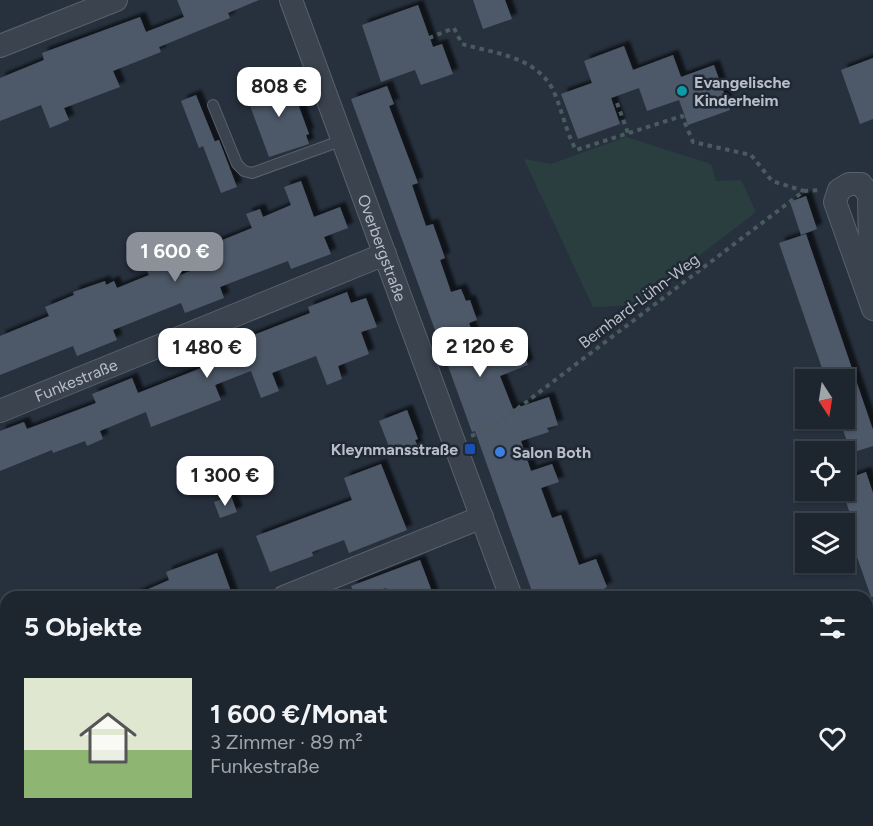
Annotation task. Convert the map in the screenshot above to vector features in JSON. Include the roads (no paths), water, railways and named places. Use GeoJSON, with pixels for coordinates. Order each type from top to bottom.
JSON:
{"type":"FeatureCollection","features":[{"type":"Feature","properties":{"kind":"street"},"geometry":{"type":"LineString","coordinates":[[0,46],[116,0]]}},
{"type":"Feature","properties":{"kind":"street","name":"Overbergstraße"},"geometry":{"type":"LineString","coordinates":[[291,0],[509,591]]}},
{"type":"Feature","properties":{"kind":"street"},"geometry":{"type":"LineString","coordinates":[[849,184],[861,184],[869,195],[872,306],[835,202],[838,190],[849,184]]}},
{"type":"Feature","properties":{"kind":"street","name":"Funkestraße"},"geometry":{"type":"LineString","coordinates":[[0,411],[385,254]]}},
{"type":"Feature","properties":{"kind":"street"},"geometry":{"type":"LineString","coordinates":[[299,591],[482,517]]}},
{"type":"Feature","properties":{"kind":"lane"},"geometry":{"type":"LineString","coordinates":[[213,105],[237,164],[244,171],[252,173],[343,140]]}},
{"type":"Feature","properties":{"kind":"place","name":"Evangelische Kinderheim"},"geometry":{"type":"Point","coordinates":[682,91]}},
{"type":"Feature","properties":{"kind":"place","name":"Kleynmansstraße"},"geometry":{"type":"Point","coordinates":[470,449]}},
{"type":"Feature","properties":{"kind":"place","name":"Salon Both"},"geometry":{"type":"Point","coordinates":[500,452]}}]}
